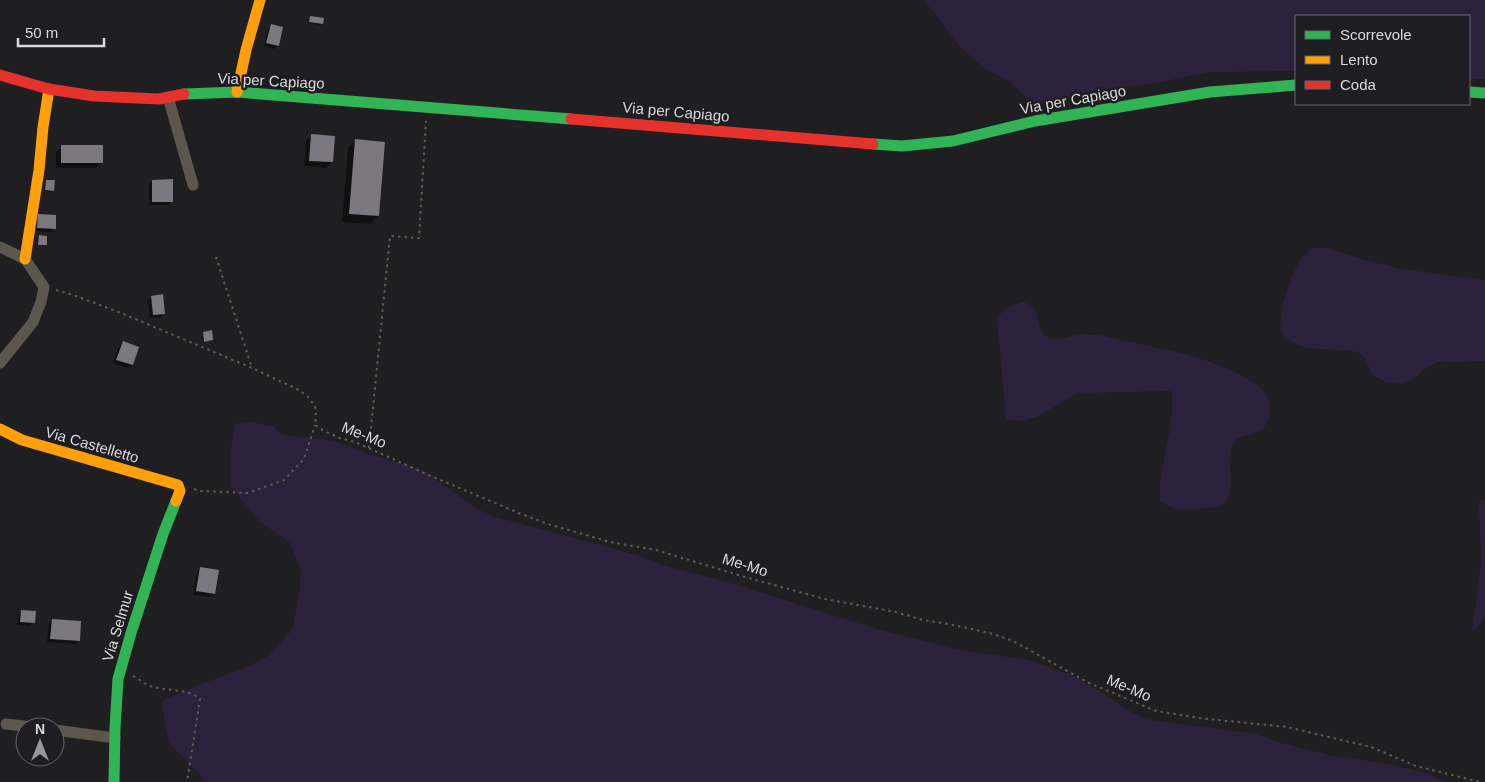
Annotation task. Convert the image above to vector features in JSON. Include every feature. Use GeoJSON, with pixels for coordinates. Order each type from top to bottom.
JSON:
{"type":"FeatureCollection","features":[{"type":"Feature","properties":{"kind":"street"},"geometry":{"type":"LineString","coordinates":[[237,92],[260,0]]}},
{"type":"Feature","properties":{"kind":"street","name":"Via per Capiago"},"geometry":{"type":"LineString","coordinates":[[0,75],[49,89],[94,96],[159,99],[184,94],[237,92],[902,146],[954,141],[1035,121],[1210,92],[1295,85]]}},
{"type":"Feature","properties":{"kind":"street"},"geometry":{"type":"LineString","coordinates":[[25,258],[49,89]]}},
{"type":"Feature","properties":{"kind":"street"},"geometry":{"type":"LineString","coordinates":[[1470,92],[1485,93]]}},
{"type":"Feature","properties":{"kind":"street"},"geometry":{"type":"LineString","coordinates":[[168,97],[193,185]]}},
{"type":"Feature","properties":{"kind":"street"},"geometry":{"type":"LineString","coordinates":[[0,247],[25,258],[44,287],[41,302],[33,322],[0,363]]}},
{"type":"Feature","properties":{"kind":"street","name":"Via Castelletto"},"geometry":{"type":"LineString","coordinates":[[0,429],[22,440],[178,485]]}},
{"type":"Feature","properties":{"kind":"street","name":"Via Selmur"},"geometry":{"type":"LineString","coordinates":[[114,782],[118,679],[130,634],[163,534],[180,491],[178,485]]}},
{"type":"Feature","properties":{"kind":"street"},"geometry":{"type":"LineString","coordinates":[[6,724],[15,725]]}},
{"type":"Feature","properties":{"kind":"street"},"geometry":{"type":"LineString","coordinates":[[65,731],[115,738]]}},
{"type":"Feature","properties":{"kind":"path"},"geometry":{"type":"LineString","coordinates":[[369,448],[390,236],[420,238],[426,107]]}},
{"type":"Feature","properties":{"kind":"path"},"geometry":{"type":"LineString","coordinates":[[216,257],[252,368]]}},
{"type":"Feature","properties":{"kind":"path"},"geometry":{"type":"LineString","coordinates":[[44,287],[76,296],[112,310],[252,368],[299,390],[315,406],[315,425],[304,458],[284,480],[248,493],[201,491],[178,485]]}},
{"type":"Feature","properties":{"kind":"path","name":"Me-Mo"},"geometry":{"type":"LineString","coordinates":[[315,425],[332,435],[355,442],[393,460],[548,524],[610,542],[656,550],[825,599],[896,612],[923,620],[954,624],[993,634],[1013,641],[1089,683],[1156,711],[1199,718],[1287,727],[1371,747],[1416,766],[1480,782]]}},
{"type":"Feature","properties":{"kind":"path"},"geometry":{"type":"LineString","coordinates":[[129,674],[150,686],[178,691],[200,699],[187,782]]}},
{"type":"Feature","properties":{"kind":"shaded area"},"geometry":{"type":"Polygon","coordinates":[[[924,0],[1485,0],[1485,79],[1470,79],[1470,15],[1295,15],[1295,71],[1209,72],[1156,83],[1099,90],[1034,105],[1012,83],[987,70],[961,48],[924,0]]]}},
{"type":"Feature","properties":{"kind":"shaded area"},"geometry":{"type":"Polygon","coordinates":[[[1315,248],[1327,248],[1402,269],[1485,280],[1485,361],[1437,362],[1403,384],[1386,382],[1372,375],[1365,358],[1354,351],[1308,348],[1294,343],[1287,338],[1280,331],[1282,311],[1294,272],[1307,252],[1315,248]]]}},
{"type":"Feature","properties":{"kind":"shaded area"},"geometry":{"type":"Polygon","coordinates":[[[1023,302],[1030,304],[1034,309],[1041,331],[1050,338],[1060,339],[1079,335],[1099,335],[1175,352],[1220,365],[1261,388],[1270,403],[1268,421],[1259,432],[1236,439],[1233,443],[1230,458],[1231,485],[1227,500],[1217,507],[1189,510],[1175,508],[1160,501],[1161,473],[1171,418],[1171,391],[1077,393],[1039,416],[1023,421],[1006,419],[997,317],[1008,307],[1023,302]]]}},
{"type":"Feature","properties":{"kind":"shaded area"},"geometry":{"type":"Polygon","coordinates":[[[249,422],[272,426],[283,435],[334,441],[375,456],[412,466],[427,473],[477,509],[496,517],[640,556],[667,566],[734,584],[877,629],[955,649],[1028,660],[1074,676],[1145,719],[1256,734],[1281,743],[1329,755],[1389,764],[1425,773],[1448,782],[207,782],[169,743],[161,701],[248,667],[268,656],[292,630],[299,597],[301,571],[290,543],[259,521],[231,486],[231,448],[235,424],[249,422]]]}},
{"type":"Feature","properties":{"kind":"shaded area"},"geometry":{"type":"Polygon","coordinates":[[[1485,500],[1485,619],[1472,631],[1481,562],[1479,501],[1485,500]]]}},
{"type":"Feature","properties":{"kind":"building"},"geometry":{"type":"Polygon","coordinates":[[[310,16],[324,18],[323,24],[309,22],[310,16]]]}},
{"type":"Feature","properties":{"kind":"building"},"geometry":{"type":"Polygon","coordinates":[[[271,24],[283,27],[279,46],[266,43],[271,24]]]}},
{"type":"Feature","properties":{"kind":"building"},"geometry":{"type":"Polygon","coordinates":[[[311,134],[335,136],[333,162],[309,161],[311,134]]]}},
{"type":"Feature","properties":{"kind":"building"},"geometry":{"type":"Polygon","coordinates":[[[355,139],[385,142],[379,216],[349,214],[355,139]]]}},
{"type":"Feature","properties":{"kind":"building"},"geometry":{"type":"Polygon","coordinates":[[[61,145],[103,145],[103,163],[61,163],[61,145]]]}},
{"type":"Feature","properties":{"kind":"building"},"geometry":{"type":"Polygon","coordinates":[[[173,179],[173,202],[152,202],[152,180],[173,179]]]}},
{"type":"Feature","properties":{"kind":"building"},"geometry":{"type":"Polygon","coordinates":[[[46,180],[55,180],[54,191],[45,190],[46,180]]]}},
{"type":"Feature","properties":{"kind":"building"},"geometry":{"type":"Polygon","coordinates":[[[38,214],[56,215],[56,229],[37,228],[38,214]]]}},
{"type":"Feature","properties":{"kind":"building"},"geometry":{"type":"Polygon","coordinates":[[[39,235],[47,236],[47,245],[38,245],[39,235]]]}},
{"type":"Feature","properties":{"kind":"building"},"geometry":{"type":"Polygon","coordinates":[[[163,294],[165,314],[153,315],[151,296],[163,294]]]}},
{"type":"Feature","properties":{"kind":"building"},"geometry":{"type":"Polygon","coordinates":[[[212,330],[213,340],[204,342],[203,332],[212,330]]]}},
{"type":"Feature","properties":{"kind":"building"},"geometry":{"type":"Polygon","coordinates":[[[123,341],[139,347],[133,365],[116,360],[123,341]]]}},
{"type":"Feature","properties":{"kind":"building"},"geometry":{"type":"Polygon","coordinates":[[[200,567],[219,570],[215,594],[196,591],[200,567]]]}},
{"type":"Feature","properties":{"kind":"building"},"geometry":{"type":"Polygon","coordinates":[[[21,610],[36,611],[35,623],[20,622],[21,610]]]}},
{"type":"Feature","properties":{"kind":"building"},"geometry":{"type":"Polygon","coordinates":[[[52,619],[81,621],[80,641],[50,639],[52,619]]]}},
{"type":"Feature","properties":{"kind":"traffic: fast"},"geometry":{"type":"LineString","coordinates":[[873,144],[902,146],[953,141],[1035,121],[1210,92],[1295,85]]}},
{"type":"Feature","properties":{"kind":"traffic: fast"},"geometry":{"type":"LineString","coordinates":[[184,94],[237,92],[571,119]]}},
{"type":"Feature","properties":{"kind":"traffic: fast"},"geometry":{"type":"LineString","coordinates":[[1470,92],[1485,93]]}},
{"type":"Feature","properties":{"kind":"traffic: fast"},"geometry":{"type":"LineString","coordinates":[[114,782],[118,679],[163,534],[176,501]]}},
{"type":"Feature","properties":{"kind":"traffic: slow"},"geometry":{"type":"LineString","coordinates":[[237,92],[260,0]]}},
{"type":"Feature","properties":{"kind":"traffic: slow"},"geometry":{"type":"LineString","coordinates":[[25,259],[49,89]]}},
{"type":"Feature","properties":{"kind":"traffic: slow"},"geometry":{"type":"LineString","coordinates":[[0,429],[22,440],[178,485],[180,491],[176,501]]}},
{"type":"Feature","properties":{"kind":"traffic: jam"},"geometry":{"type":"LineString","coordinates":[[0,75],[49,89],[94,96],[159,99],[184,94]]}},
{"type":"Feature","properties":{"kind":"traffic: jam"},"geometry":{"type":"LineString","coordinates":[[571,119],[873,144]]}}]}
